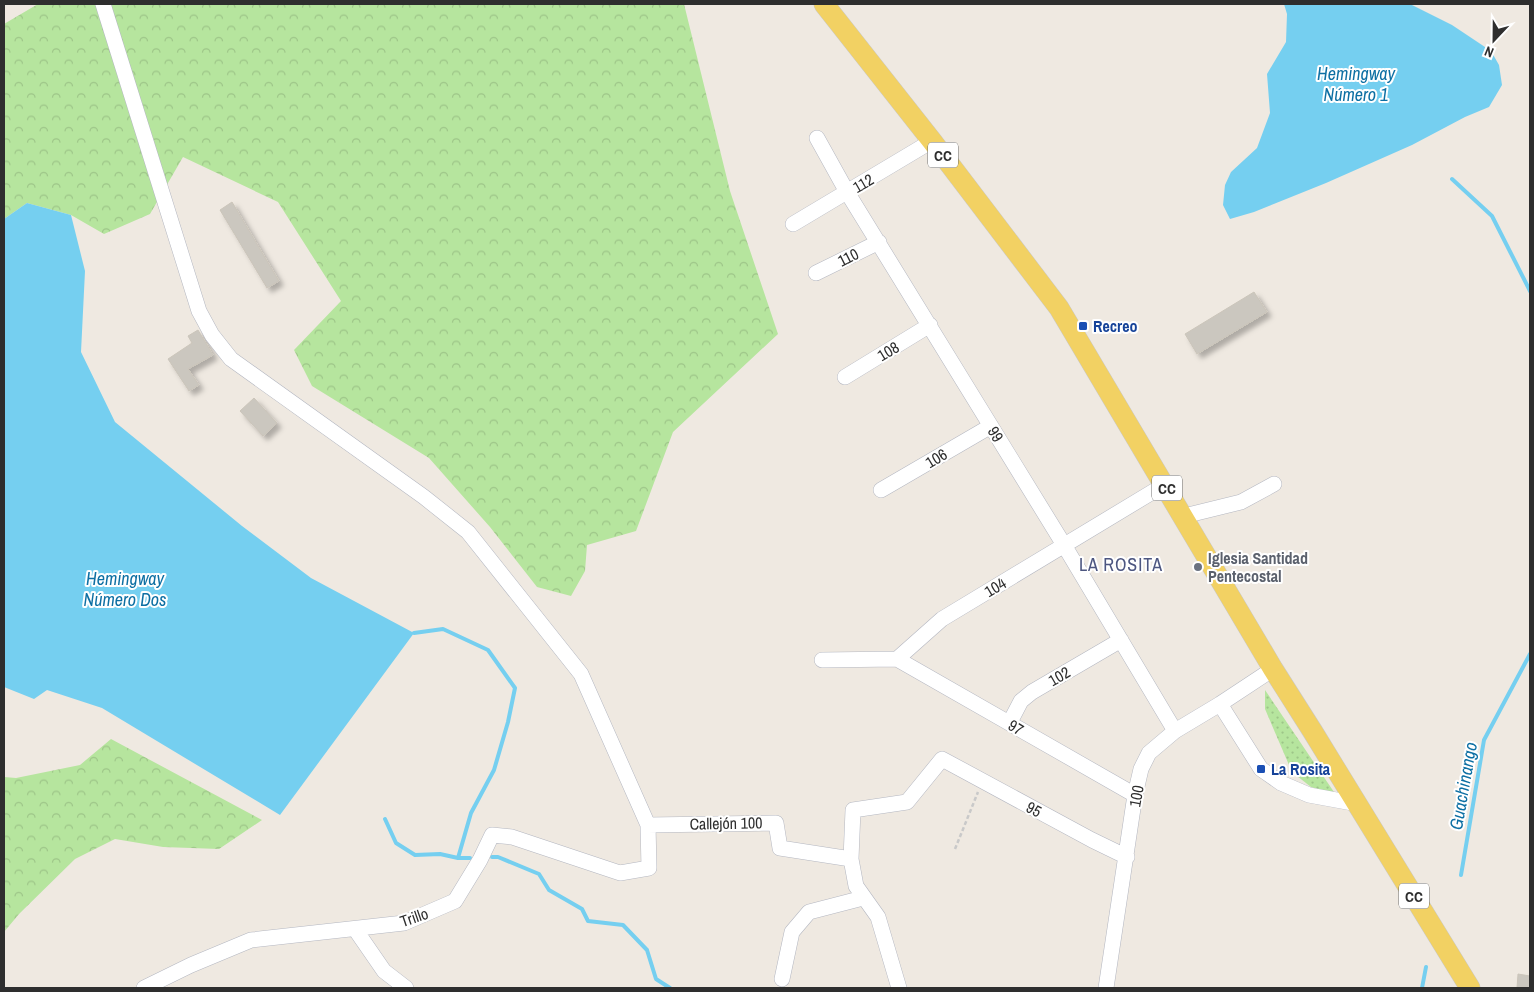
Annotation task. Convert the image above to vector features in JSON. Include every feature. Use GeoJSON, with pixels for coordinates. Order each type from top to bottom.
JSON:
{"type":"FeatureCollection","features":[{"type":"Feature","properties":{"kind":"main road","name":"CC"},"geometry":{"type":"LineString","coordinates":[[824,4],[932,141],[1059,308],[1273,669],[1470,988]]}},
{"type":"Feature","properties":{"kind":"street"},"geometry":{"type":"LineString","coordinates":[[103,4],[199,311],[212,335],[231,359],[424,497],[468,532],[580,674],[648,825]]}},
{"type":"Feature","properties":{"kind":"street","name":"99"},"geometry":{"type":"LineString","coordinates":[[817,138],[847,192],[1064,545],[1175,731]]}},
{"type":"Feature","properties":{"kind":"street","name":"112"},"geometry":{"type":"LineString","coordinates":[[793,224],[932,141]]}},
{"type":"Feature","properties":{"kind":"street","name":"110"},"geometry":{"type":"LineString","coordinates":[[816,273],[879,242]]}},
{"type":"Feature","properties":{"kind":"street","name":"108"},"geometry":{"type":"LineString","coordinates":[[845,376],[930,325]]}},
{"type":"Feature","properties":{"kind":"street","name":"106"},"geometry":{"type":"LineString","coordinates":[[881,490],[991,426]]}},
{"type":"Feature","properties":{"kind":"street"},"geometry":{"type":"LineString","coordinates":[[1184,516],[1241,502],[1274,484]]}},
{"type":"Feature","properties":{"kind":"street","name":"104"},"geometry":{"type":"LineString","coordinates":[[897,659],[942,619],[1164,485]]}},
{"type":"Feature","properties":{"kind":"street","name":"102"},"geometry":{"type":"LineString","coordinates":[[1010,722],[1020,700],[1121,640]]}},
{"type":"Feature","properties":{"kind":"street"},"geometry":{"type":"LineString","coordinates":[[822,660],[897,659]]}},
{"type":"Feature","properties":{"kind":"street","name":"97"},"geometry":{"type":"LineString","coordinates":[[897,659],[1135,795]]}},
{"type":"Feature","properties":{"kind":"street","name":"100"},"geometry":{"type":"LineString","coordinates":[[1106,988],[1135,795],[1141,769],[1149,753],[1175,731],[1273,669]]}},
{"type":"Feature","properties":{"kind":"street"},"geometry":{"type":"LineString","coordinates":[[1220,704],[1260,769],[1281,783],[1310,794],[1358,804]]}},
{"type":"Feature","properties":{"kind":"street","name":"95"},"geometry":{"type":"LineString","coordinates":[[851,858],[853,810],[907,802],[942,759],[1127,857]]}},
{"type":"Feature","properties":{"kind":"street","name":"Callejón 100"},"geometry":{"type":"LineString","coordinates":[[648,825],[776,823],[780,848],[851,858]]}},
{"type":"Feature","properties":{"kind":"street","name":"Trillo"},"geometry":{"type":"LineString","coordinates":[[144,988],[191,965],[251,940],[404,923],[455,901],[480,860],[492,835],[512,838],[620,873],[649,868],[648,825]]}},
{"type":"Feature","properties":{"kind":"street"},"geometry":{"type":"LineString","coordinates":[[851,858],[856,886],[878,917],[899,988]]}},
{"type":"Feature","properties":{"kind":"street"},"geometry":{"type":"LineString","coordinates":[[782,979],[792,932],[809,912],[863,898]]}},
{"type":"Feature","properties":{"kind":"street"},"geometry":{"type":"LineString","coordinates":[[354,929],[384,971],[406,988]]}},
{"type":"Feature","properties":{"kind":"path"},"geometry":{"type":"LineString","coordinates":[[955,849],[982,781]]}},
{"type":"Feature","properties":{"kind":"green space"},"geometry":{"type":"Polygon","coordinates":[[[38,4],[684,4],[730,191],[778,334],[673,432],[636,531],[587,545],[585,571],[571,596],[537,587],[490,527],[429,458],[312,386],[294,350],[341,301],[278,202],[183,157],[150,214],[104,234],[71,215],[27,203],[4,219],[4,24],[38,4]]]}},
{"type":"Feature","properties":{"kind":"green space"},"geometry":{"type":"Polygon","coordinates":[[[1265,690],[1336,795],[1311,787],[1292,772],[1265,709],[1265,690]]]}},
{"type":"Feature","properties":{"kind":"green space"},"geometry":{"type":"Polygon","coordinates":[[[111,739],[262,820],[219,849],[163,847],[115,839],[75,859],[19,914],[4,932],[4,777],[16,778],[80,765],[111,739]]]}},
{"type":"Feature","properties":{"kind":"water","name":"Hemingway Número 1"},"geometry":{"type":"Polygon","coordinates":[[[1284,4],[1410,4],[1452,25],[1491,51],[1499,65],[1502,85],[1489,107],[1465,117],[1412,145],[1326,183],[1254,212],[1230,219],[1223,205],[1225,185],[1231,172],[1257,148],[1270,113],[1267,74],[1286,42],[1287,14],[1284,4]]]}},
{"type":"Feature","properties":{"kind":"water","name":"Hemingway Número Dos"},"geometry":{"type":"Polygon","coordinates":[[[27,203],[71,215],[85,271],[81,352],[115,422],[242,526],[311,578],[414,633],[280,815],[102,708],[47,690],[34,699],[4,687],[4,219],[27,203]]]}},
{"type":"Feature","properties":{"kind":"building"},"geometry":{"type":"Polygon","coordinates":[[[232,202],[279,281],[267,288],[220,210],[232,202]]]}},
{"type":"Feature","properties":{"kind":"building"},"geometry":{"type":"Polygon","coordinates":[[[1254,292],[1267,312],[1197,354],[1185,334],[1254,292]]]}},
{"type":"Feature","properties":{"kind":"building"},"geometry":{"type":"Polygon","coordinates":[[[198,330],[213,355],[188,369],[199,385],[189,391],[168,359],[192,343],[188,336],[198,330]]]}},
{"type":"Feature","properties":{"kind":"building"},"geometry":{"type":"Polygon","coordinates":[[[254,398],[277,423],[263,436],[240,411],[254,398]]]}},
{"type":"Feature","properties":{"kind":"building"},"geometry":{"type":"Polygon","coordinates":[[[1518,974],[1530,976],[1530,988],[1517,988],[1518,974]]]}},
{"type":"Feature","properties":{"kind":"waterway","name":"Guachinango"},"geometry":{"type":"LineString","coordinates":[[1452,179],[1492,216],[1530,291]]}},
{"type":"Feature","properties":{"kind":"waterway"},"geometry":{"type":"LineString","coordinates":[[414,633],[443,629],[488,650],[515,688],[508,722],[494,770],[471,813],[458,858]]}},
{"type":"Feature","properties":{"kind":"waterway","name":"Guachinango"},"geometry":{"type":"LineString","coordinates":[[1461,875],[1484,740],[1530,654]]}},
{"type":"Feature","properties":{"kind":"waterway","name":"Guachinango"},"geometry":{"type":"LineString","coordinates":[[385,819],[396,843],[415,855],[440,854],[458,858],[470,858]]}},
{"type":"Feature","properties":{"kind":"waterway","name":"Guachinango"},"geometry":{"type":"LineString","coordinates":[[492,857],[498,857],[539,874],[549,890],[582,909],[588,921],[623,925],[647,950],[656,979],[670,988]]}},
{"type":"Feature","properties":{"kind":"waterway","name":"Guachinango"},"geometry":{"type":"LineString","coordinates":[[1422,988],[1426,967]]}},
{"type":"Feature","properties":{"kind":"place","name":"Recreo"},"geometry":{"type":"Point","coordinates":[1083,326]}},
{"type":"Feature","properties":{"kind":"place","name":"Iglesia Santidad Pentecostal"},"geometry":{"type":"Point","coordinates":[1198,567]}},
{"type":"Feature","properties":{"kind":"place","name":"La Rosita"},"geometry":{"type":"Point","coordinates":[1261,769]}},
{"type":"Feature","properties":{"kind":"district","name":"LA ROSITA"},"geometry":{"type":"Point","coordinates":[1121,564]}}]}
